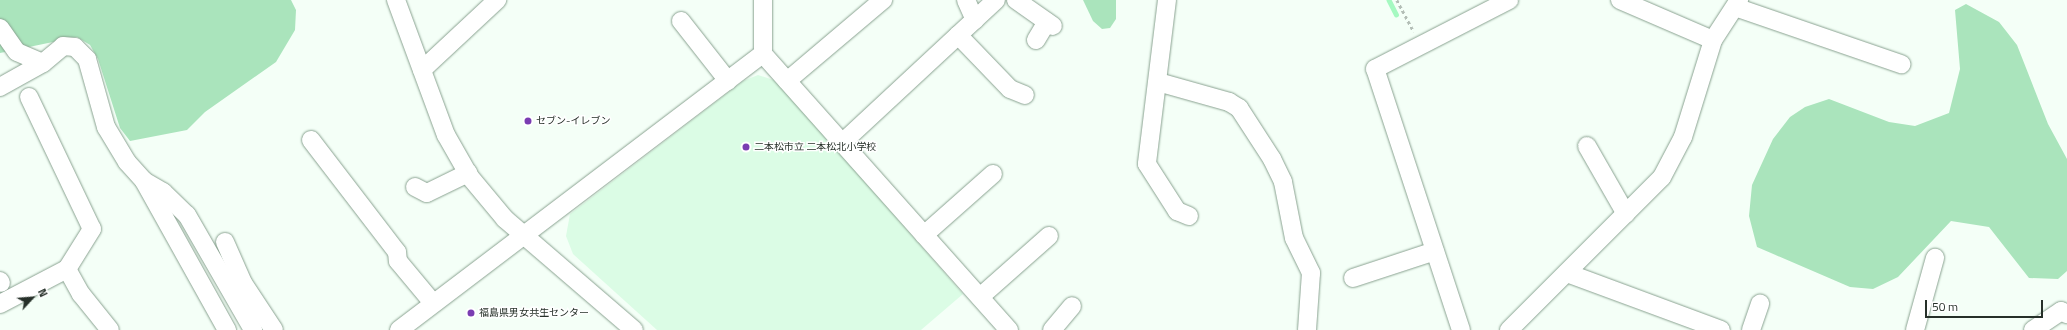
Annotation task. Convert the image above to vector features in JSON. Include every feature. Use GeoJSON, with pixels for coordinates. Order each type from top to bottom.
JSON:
{"type":"FeatureCollection","features":[{"type":"Feature","properties":{"kind":"street"},"geometry":{"type":"LineString","coordinates":[[396,0],[446,135],[468,174],[525,237],[634,330]]}},
{"type":"Feature","properties":{"kind":"street"},"geometry":{"type":"LineString","coordinates":[[422,70],[497,0]]}},
{"type":"Feature","properties":{"kind":"street"},"geometry":{"type":"LineString","coordinates":[[763,0],[763,54],[1009,330]]}},
{"type":"Feature","properties":{"kind":"street"},"geometry":{"type":"LineString","coordinates":[[787,81],[883,0]]}},
{"type":"Feature","properties":{"kind":"street"},"geometry":{"type":"LineString","coordinates":[[966,0],[975,20]]}},
{"type":"Feature","properties":{"kind":"street"},"geometry":{"type":"LineString","coordinates":[[842,144],[996,0]]}},
{"type":"Feature","properties":{"kind":"street"},"geometry":{"type":"LineString","coordinates":[[1016,0],[1050,24],[1036,40]]}},
{"type":"Feature","properties":{"kind":"street"},"geometry":{"type":"LineString","coordinates":[[1167,0],[1147,164],[1177,211],[1189,216]]}},
{"type":"Feature","properties":{"kind":"street"},"geometry":{"type":"LineString","coordinates":[[1461,330],[1375,73],[1379,65],[1510,0]]}},
{"type":"Feature","properties":{"kind":"street"},"geometry":{"type":"LineString","coordinates":[[1626,1],[1713,40]]}},
{"type":"Feature","properties":{"kind":"street"},"geometry":{"type":"LineString","coordinates":[[1509,330],[1662,177],[1676,154],[1713,40],[1737,3],[1901,64]]}},
{"type":"Feature","properties":{"kind":"street"},"geometry":{"type":"LineString","coordinates":[[681,21],[728,82]]}},
{"type":"Feature","properties":{"kind":"street"},"geometry":{"type":"LineString","coordinates":[[0,28],[17,52],[43,63]]}},
{"type":"Feature","properties":{"kind":"street"},"geometry":{"type":"LineString","coordinates":[[958,35],[1010,89],[1025,95]]}},
{"type":"Feature","properties":{"kind":"street"},"geometry":{"type":"LineString","coordinates":[[0,87],[43,63],[63,46],[75,47],[87,59],[106,127],[144,181],[227,330]]}},
{"type":"Feature","properties":{"kind":"street"},"geometry":{"type":"LineString","coordinates":[[399,330],[502,250],[525,237],[763,54]]}},
{"type":"Feature","properties":{"kind":"street"},"geometry":{"type":"LineString","coordinates":[[1158,82],[1229,102],[1239,108],[1272,159],[1283,182],[1294,238],[1311,273],[1307,330]]}},
{"type":"Feature","properties":{"kind":"street"},"geometry":{"type":"LineString","coordinates":[[0,304],[67,269],[92,229],[29,97]]}},
{"type":"Feature","properties":{"kind":"street"},"geometry":{"type":"LineString","coordinates":[[311,140],[397,252],[398,261],[433,303]]}},
{"type":"Feature","properties":{"kind":"street"},"geometry":{"type":"LineString","coordinates":[[1587,146],[1626,214]]}},
{"type":"Feature","properties":{"kind":"street"},"geometry":{"type":"LineString","coordinates":[[415,187],[427,192],[468,174]]}},
{"type":"Feature","properties":{"kind":"street"},"geometry":{"type":"LineString","coordinates":[[924,235],[993,174]]}},
{"type":"Feature","properties":{"kind":"street"},"geometry":{"type":"LineString","coordinates":[[144,181],[163,192],[187,214],[253,330]]}},
{"type":"Feature","properties":{"kind":"street"},"geometry":{"type":"LineString","coordinates":[[980,297],[1049,236]]}},
{"type":"Feature","properties":{"kind":"street"},"geometry":{"type":"LineString","coordinates":[[225,242],[243,283],[274,330]]}},
{"type":"Feature","properties":{"kind":"street"},"geometry":{"type":"LineString","coordinates":[[1353,278],[1435,251]]}},
{"type":"Feature","properties":{"kind":"street"},"geometry":{"type":"LineString","coordinates":[[1915,330],[1934,258]]}},
{"type":"Feature","properties":{"kind":"street"},"geometry":{"type":"LineString","coordinates":[[67,269],[81,294],[110,330]]}},
{"type":"Feature","properties":{"kind":"street"},"geometry":{"type":"LineString","coordinates":[[1566,273],[1721,330]]}},
{"type":"Feature","properties":{"kind":"street"},"geometry":{"type":"LineString","coordinates":[[1752,330],[1760,304]]}},
{"type":"Feature","properties":{"kind":"street"},"geometry":{"type":"LineString","coordinates":[[1052,330],[1072,306]]}},
{"type":"Feature","properties":{"kind":"street"},"geometry":{"type":"LineString","coordinates":[[2033,330],[2060,311],[2067,314]]}},
{"type":"Feature","properties":{"kind":"path"},"geometry":{"type":"LineString","coordinates":[[1397,0],[1420,45]]}},
{"type":"Feature","properties":{"kind":"shaded area","name":"二本松市立 二本松北小学校"},"geometry":{"type":"Polygon","coordinates":[[[758,75],[777,81],[963,294],[921,330],[657,330],[573,254],[566,236],[570,214],[743,81],[758,75]]]}},
{"type":"Feature","properties":{"kind":"green space"},"geometry":{"type":"Polygon","coordinates":[[[0,0],[291,0],[296,10],[295,30],[276,62],[205,112],[187,130],[130,141],[120,128],[98,59],[90,45],[77,37],[0,53],[0,0]]]}},
{"type":"Feature","properties":{"kind":"green space"},"geometry":{"type":"Polygon","coordinates":[[[1083,0],[1116,0],[1116,19],[1110,28],[1102,29],[1093,21],[1083,0]]]}},
{"type":"Feature","properties":{"kind":"green space"},"geometry":{"type":"Polygon","coordinates":[[[1966,4],[1999,22],[2017,45],[2048,124],[2067,159],[2067,271],[2058,279],[2029,278],[1989,227],[1951,221],[1898,277],[1873,289],[1850,287],[1757,247],[1749,216],[1752,185],[1773,139],[1790,117],[1805,107],[1829,99],[1889,122],[1915,126],[1949,113],[1960,69],[1955,10],[1966,4]]]}},
{"type":"Feature","properties":{"kind":"waterway"},"geometry":{"type":"LineString","coordinates":[[1389,0],[1396,14]]}},
{"type":"Feature","properties":{"kind":"place","name":"セブン-イレブン"},"geometry":{"type":"Point","coordinates":[528,121]}},
{"type":"Feature","properties":{"kind":"place","name":"二本松市立 二本松北小学校"},"geometry":{"type":"Point","coordinates":[746,147]}},
{"type":"Feature","properties":{"kind":"place","name":"福島県男女共生センター"},"geometry":{"type":"Point","coordinates":[471,313]}}]}
